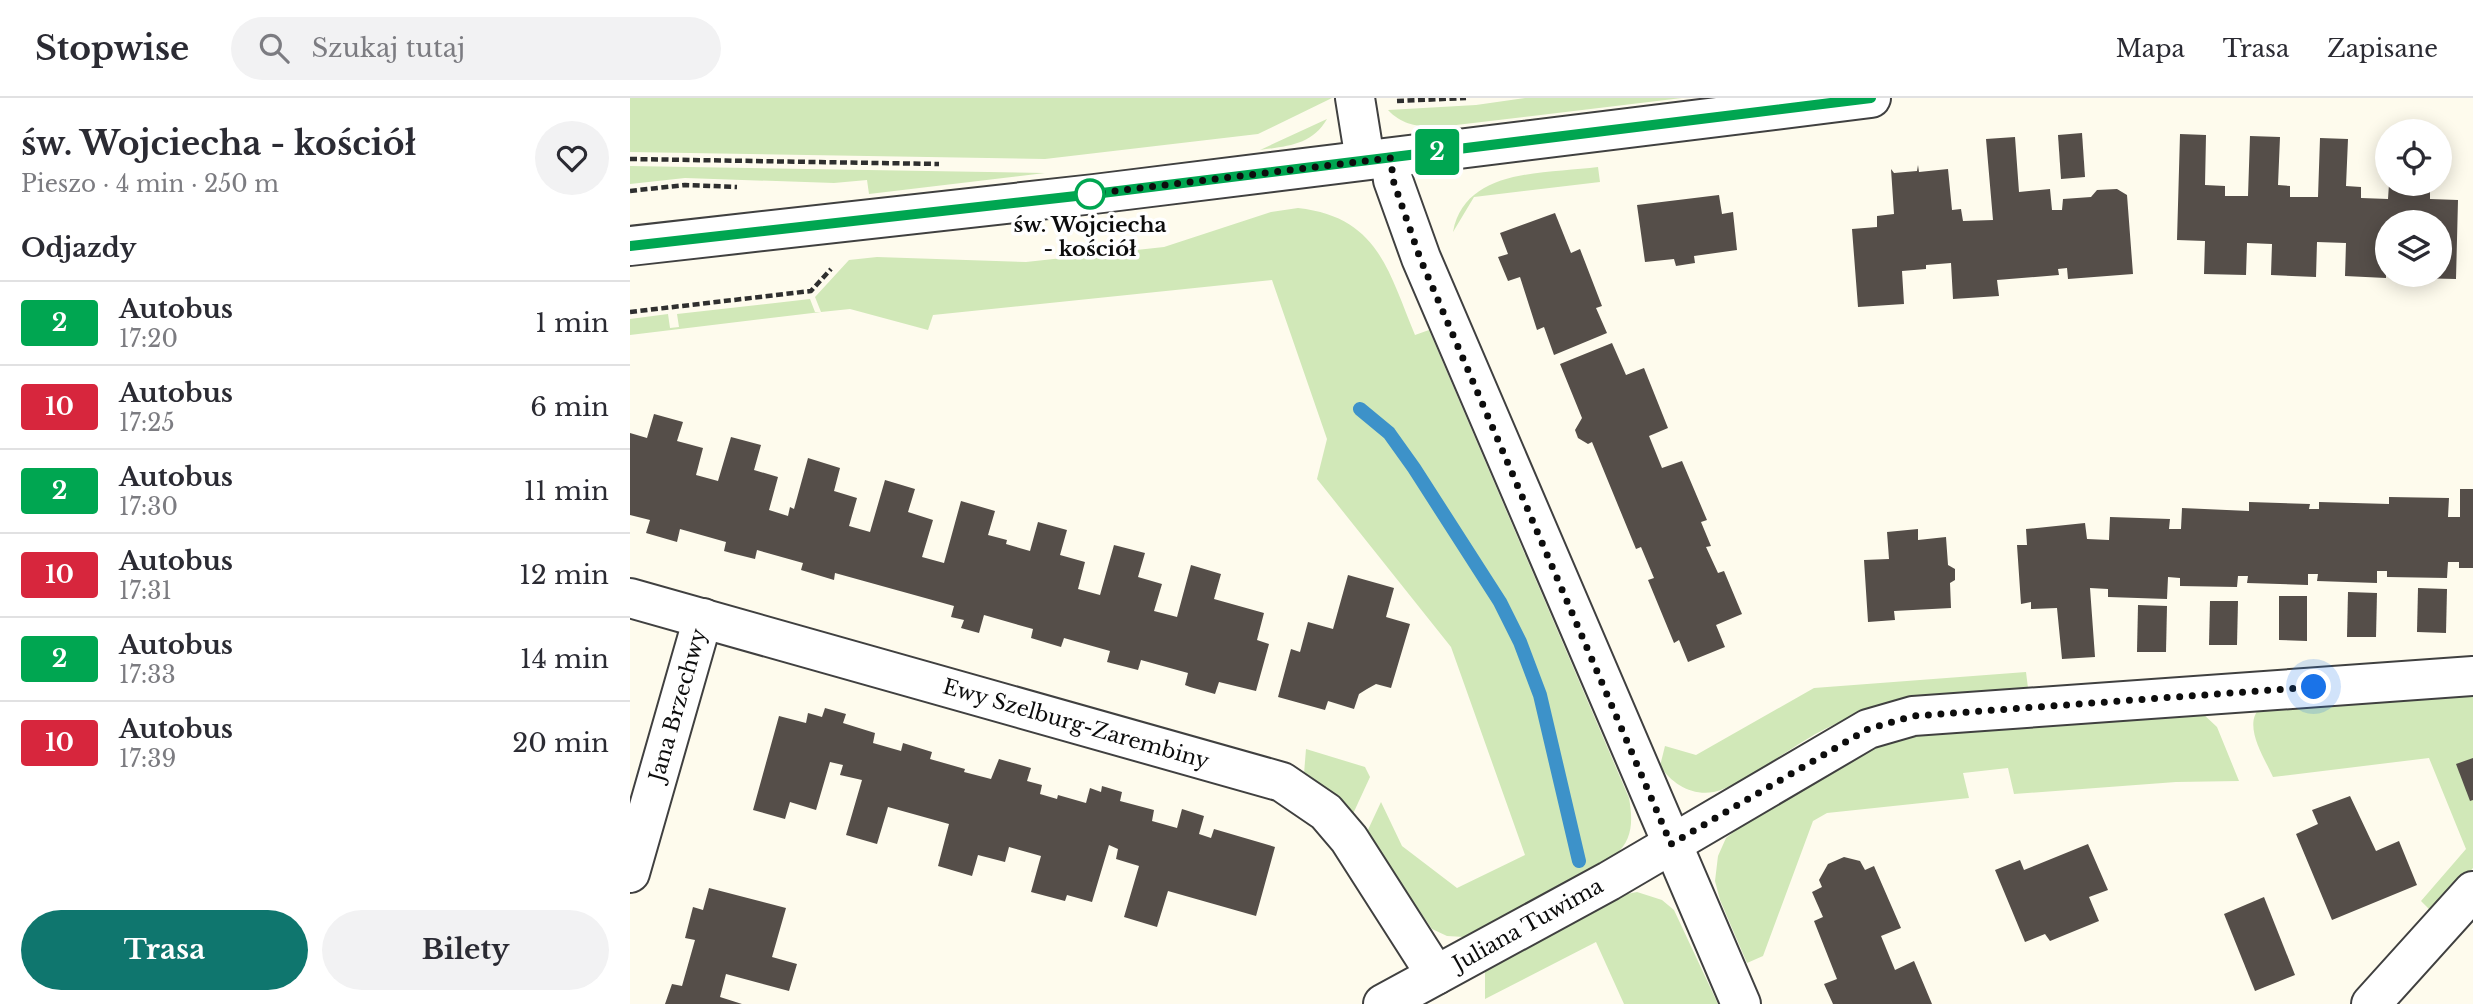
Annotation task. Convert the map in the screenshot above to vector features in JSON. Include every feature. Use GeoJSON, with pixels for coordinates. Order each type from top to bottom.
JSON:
{"type":"FeatureCollection","features":[{"type":"Feature","properties":{"kind":"street"},"geometry":{"type":"LineString","coordinates":[[1355,98],[1378,159],[1393,180],[1420,258],[1741,1004]]}},
{"type":"Feature","properties":{"kind":"street"},"geometry":{"type":"LineString","coordinates":[[630,246],[1378,159],[1871,98]]}},
{"type":"Feature","properties":{"kind":"street","name":"Ewy Szelburg-Zarembiny"},"geometry":{"type":"LineString","coordinates":[[630,597],[1282,782],[1325,813],[1349,839],[1436,975]]}},
{"type":"Feature","properties":{"kind":"street","name":"Jana Brzechwy"},"geometry":{"type":"LineString","coordinates":[[630,873],[703,618]]}},
{"type":"Feature","properties":{"kind":"street","name":"Juliana Tuwima"},"geometry":{"type":"LineString","coordinates":[[1383,1004],[1671,844],[1868,729],[1913,716],[2473,676]]}},
{"type":"Feature","properties":{"kind":"street"},"geometry":{"type":"LineString","coordinates":[[2371,1004],[2473,891]]}},
{"type":"Feature","properties":{"kind":"path"},"geometry":{"type":"LineString","coordinates":[[630,159],[948,164]]}},
{"type":"Feature","properties":{"kind":"path"},"geometry":{"type":"LineString","coordinates":[[630,312],[811,291],[836,262]]}},
{"type":"Feature","properties":{"kind":"green space"},"geometry":{"type":"Polygon","coordinates":[[[630,98],[1332,98],[1258,134],[1045,159],[630,152],[630,98]]]}},
{"type":"Feature","properties":{"kind":"green space"},"geometry":{"type":"Polygon","coordinates":[[[1525,98],[1682,98],[1431,128],[1403,121],[1388,110],[1476,105],[1525,98]]]}},
{"type":"Feature","properties":{"kind":"green space"},"geometry":{"type":"Polygon","coordinates":[[[1327,119],[1321,128],[1307,139],[1260,150],[1327,119]]]}},
{"type":"Feature","properties":{"kind":"green space"},"geometry":{"type":"Polygon","coordinates":[[[630,166],[1045,173],[869,194],[867,180],[834,183],[685,178],[630,184],[630,166]]]}},
{"type":"Feature","properties":{"kind":"green space"},"geometry":{"type":"Polygon","coordinates":[[[1598,167],[1600,182],[1474,197],[1453,232],[1461,211],[1474,195],[1491,185],[1533,174],[1598,167]]]}},
{"type":"Feature","properties":{"kind":"green space"},"geometry":{"type":"Polygon","coordinates":[[[1298,208],[1325,213],[1346,222],[1363,235],[1387,269],[1415,335],[1429,330],[1629,798],[1631,822],[1625,843],[1615,855],[1464,937],[1447,936],[1432,929],[1366,834],[1381,802],[1402,846],[1457,888],[1525,855],[1451,647],[1317,479],[1327,439],[1272,280],[933,315],[928,330],[850,309],[821,312],[815,297],[849,260],[877,257],[1026,262],[1164,247],[1271,212],[1298,208]]]}},
{"type":"Feature","properties":{"kind":"green space"},"geometry":{"type":"Polygon","coordinates":[[[810,299],[815,312],[821,312],[630,335],[630,319],[668,314],[670,328],[679,327],[677,314],[810,299]]]}},
{"type":"Feature","properties":{"kind":"green space"},"geometry":{"type":"Polygon","coordinates":[[[2026,672],[2028,688],[1924,699],[1849,718],[1813,735],[1739,782],[1714,792],[1698,792],[1683,787],[1670,778],[1660,766],[1665,746],[1696,755],[1814,688],[2026,672]]]}},
{"type":"Feature","properties":{"kind":"green space"},"geometry":{"type":"Polygon","coordinates":[[[2473,693],[2473,868],[2433,913],[2421,901],[2466,849],[2429,758],[2273,777],[2257,742],[2253,723],[2260,708],[2473,693]]]}},
{"type":"Feature","properties":{"kind":"green space"},"geometry":{"type":"Polygon","coordinates":[[[2201,712],[2217,727],[2239,781],[2176,782],[2014,794],[2008,768],[1963,773],[1969,798],[1827,813],[1813,821],[1763,956],[1747,963],[1720,900],[1715,881],[1718,856],[1726,838],[1746,822],[1877,745],[1918,732],[2201,712]]]}},
{"type":"Feature","properties":{"kind":"green space"},"geometry":{"type":"Polygon","coordinates":[[[1306,749],[1365,767],[1370,777],[1352,816],[1304,774],[1306,749]]]}},
{"type":"Feature","properties":{"kind":"green space"},"geometry":{"type":"Polygon","coordinates":[[[1637,892],[1662,900],[1674,910],[1718,1004],[1624,1004],[1596,942],[1485,999],[1485,969],[1617,896],[1637,892]]]}},
{"type":"Feature","properties":{"kind":"building"},"geometry":{"type":"Polygon","coordinates":[[[2082,133],[2085,177],[2061,179],[2058,135],[2082,133]]]}},
{"type":"Feature","properties":{"kind":"building"},"geometry":{"type":"Polygon","coordinates":[[[2180,134],[2206,135],[2205,185],[2225,186],[2225,196],[2248,196],[2250,136],[2280,137],[2278,185],[2290,186],[2290,197],[2318,197],[2320,138],[2348,139],[2346,186],[2361,187],[2361,198],[2430,196],[2430,199],[2458,200],[2456,279],[2452,279],[2452,210],[2375,210],[2375,277],[2345,276],[2346,243],[2317,242],[2316,277],[2271,275],[2272,244],[2247,243],[2246,275],[2204,274],[2205,241],[2177,240],[2180,134]]]}},
{"type":"Feature","properties":{"kind":"building"},"geometry":{"type":"Polygon","coordinates":[[[2015,137],[2019,192],[2050,189],[2052,210],[2062,210],[2063,199],[2091,197],[2097,190],[2117,189],[2127,195],[2133,274],[2068,279],[2067,268],[2058,269],[2059,275],[1997,280],[1999,296],[1953,299],[1951,263],[1926,265],[1926,269],[1902,271],[1904,304],[1858,307],[1852,229],[1877,227],[1877,216],[1894,214],[1891,169],[1894,173],[1917,171],[1918,165],[1919,172],[1948,169],[1952,210],[1961,209],[1963,221],[1993,220],[1986,139],[2015,137]]]}},
{"type":"Feature","properties":{"kind":"building"},"geometry":{"type":"Polygon","coordinates":[[[1719,195],[1722,214],[1733,212],[1737,250],[1694,256],[1695,263],[1676,266],[1674,259],[1645,262],[1637,205],[1719,195]]]}},
{"type":"Feature","properties":{"kind":"building"},"geometry":{"type":"Polygon","coordinates":[[[1555,213],[1571,253],[1580,249],[1602,306],[1596,308],[1607,333],[1554,355],[1544,327],[1537,330],[1520,277],[1508,281],[1498,257],[1508,254],[1500,233],[1555,213]]]}},
{"type":"Feature","properties":{"kind":"building"},"geometry":{"type":"Polygon","coordinates":[[[1612,343],[1626,375],[1644,368],[1668,428],[1649,436],[1662,468],[1682,461],[1707,520],[1701,522],[1711,546],[1706,547],[1718,573],[1724,571],[1742,614],[1716,625],[1725,647],[1688,662],[1679,640],[1674,643],[1648,580],[1654,578],[1641,547],[1636,549],[1592,442],[1588,444],[1578,438],[1575,430],[1582,418],[1560,364],[1612,343]]]}},
{"type":"Feature","properties":{"kind":"building"},"geometry":{"type":"Polygon","coordinates":[[[654,414],[683,422],[677,441],[703,448],[696,475],[718,481],[731,437],[761,445],[754,470],[778,477],[769,510],[788,516],[790,507],[794,509],[808,458],[840,468],[834,491],[857,498],[849,526],[870,532],[885,480],[915,489],[908,512],[933,520],[922,557],[944,563],[961,501],[995,511],[988,535],[1030,551],[1038,522],[1067,530],[1060,555],[1085,562],[1078,589],[1100,595],[1114,545],[1145,553],[1138,577],[1162,584],[1154,611],[1177,617],[1191,565],[1221,574],[1214,599],[1264,613],[1257,640],[1269,644],[1256,691],[1219,682],[1215,694],[1185,685],[1188,673],[1141,660],[1138,670],[1107,662],[1110,651],[1064,638],[1061,647],[1031,638],[1033,629],[984,615],[979,633],[961,628],[964,620],[951,617],[954,606],[835,573],[834,580],[801,570],[803,563],[757,550],[755,559],[731,553],[724,551],[726,542],[680,529],[677,542],[646,533],[650,520],[630,515],[630,433],[647,438],[654,414]]]}},
{"type":"Feature","properties":{"kind":"building"},"geometry":{"type":"Polygon","coordinates":[[[2460,489],[2473,489],[2473,568],[2459,568],[2459,562],[2448,562],[2447,578],[2387,577],[2387,571],[2377,571],[2377,583],[2317,581],[2318,574],[2308,574],[2308,585],[2247,583],[2248,576],[2238,576],[2237,587],[2180,586],[2180,578],[2168,577],[2167,599],[2108,597],[2108,589],[2090,588],[2095,657],[2062,659],[2057,608],[2031,609],[2031,602],[2021,604],[2017,545],[2027,545],[2026,529],[2085,523],[2087,539],[2109,540],[2110,517],[2170,519],[2169,529],[2181,529],[2182,508],[2249,511],[2249,502],[2310,504],[2309,509],[2319,509],[2319,502],[2389,504],[2389,497],[2449,498],[2448,517],[2460,517],[2460,489]]]}},
{"type":"Feature","properties":{"kind":"building"},"geometry":{"type":"Polygon","coordinates":[[[1918,529],[1918,540],[1946,537],[1948,565],[1955,569],[1955,580],[1950,583],[1951,608],[1894,611],[1895,620],[1868,622],[1864,560],[1889,559],[1887,532],[1918,529]]]}},
{"type":"Feature","properties":{"kind":"building"},"geometry":{"type":"Polygon","coordinates":[[[1348,575],[1394,588],[1386,617],[1410,624],[1391,688],[1376,684],[1367,689],[1359,694],[1354,709],[1328,701],[1325,710],[1278,697],[1291,649],[1300,652],[1308,622],[1333,629],[1348,575]]]}},
{"type":"Feature","properties":{"kind":"building"},"geometry":{"type":"Polygon","coordinates":[[[2418,588],[2447,589],[2446,633],[2417,632],[2418,588]]]}},
{"type":"Feature","properties":{"kind":"building"},"geometry":{"type":"Polygon","coordinates":[[[2348,592],[2377,593],[2376,637],[2347,637],[2348,592]]]}},
{"type":"Feature","properties":{"kind":"building"},"geometry":{"type":"Polygon","coordinates":[[[2279,596],[2307,596],[2307,641],[2279,640],[2279,596]]]}},
{"type":"Feature","properties":{"kind":"building"},"geometry":{"type":"Polygon","coordinates":[[[2210,601],[2238,601],[2237,645],[2209,645],[2210,601]]]}},
{"type":"Feature","properties":{"kind":"building"},"geometry":{"type":"Polygon","coordinates":[[[2138,605],[2167,606],[2166,652],[2137,652],[2138,605]]]}},
{"type":"Feature","properties":{"kind":"building"},"geometry":{"type":"Polygon","coordinates":[[[825,708],[846,714],[843,723],[875,733],[873,743],[901,751],[903,743],[932,752],[930,759],[965,769],[964,772],[991,779],[999,759],[1031,768],[1027,781],[1042,785],[1040,794],[1057,799],[1058,795],[1086,803],[1090,788],[1101,792],[1102,786],[1122,792],[1120,801],[1154,810],[1152,821],[1177,828],[1182,809],[1204,816],[1199,834],[1211,838],[1214,829],[1275,847],[1256,916],[1168,891],[1157,927],[1124,917],[1139,866],[1116,859],[1118,849],[1109,845],[1092,902],[1067,895],[1065,901],[1031,892],[1041,856],[1009,847],[1005,862],[978,855],[972,876],[938,866],[949,824],[888,807],[877,844],[846,835],[862,780],[840,775],[843,765],[830,762],[816,810],[790,802],[785,819],[753,810],[779,716],[806,723],[808,713],[822,717],[825,708]]]}},
{"type":"Feature","properties":{"kind":"building"},"geometry":{"type":"Polygon","coordinates":[[[2473,758],[2473,800],[2470,801],[2456,764],[2473,758]]]}},
{"type":"Feature","properties":{"kind":"building"},"geometry":{"type":"Polygon","coordinates":[[[2350,796],[2376,851],[2399,841],[2417,885],[2332,920],[2296,834],[2318,824],[2312,810],[2350,796]]]}},
{"type":"Feature","properties":{"kind":"building"},"geometry":{"type":"Polygon","coordinates":[[[2088,844],[2108,890],[2089,897],[2099,921],[2050,941],[2045,934],[2025,942],[1995,870],[2020,860],[2024,870],[2088,844]]]}},
{"type":"Feature","properties":{"kind":"building"},"geometry":{"type":"Polygon","coordinates":[[[1844,857],[1860,861],[1865,870],[1874,866],[1901,928],[1881,936],[1895,970],[1914,961],[1932,1004],[1833,1004],[1824,984],[1837,979],[1814,921],[1823,917],[1812,892],[1822,887],[1819,880],[1828,864],[1844,857]]]}},
{"type":"Feature","properties":{"kind":"building"},"geometry":{"type":"Polygon","coordinates":[[[709,888],[786,908],[772,957],[797,964],[789,991],[726,974],[720,997],[742,1004],[665,1004],[672,984],[682,986],[695,940],[685,938],[693,907],[703,910],[709,888]]]}},
{"type":"Feature","properties":{"kind":"building"},"geometry":{"type":"Polygon","coordinates":[[[2264,897],[2295,975],[2255,991],[2224,914],[2264,897]]]}},
{"type":"Feature","properties":{"kind":"waterway"},"geometry":{"type":"LineString","coordinates":[[1360,409],[1389,433],[1414,468],[1500,602],[1520,642],[1540,695],[1579,861]]}},
{"type":"Feature","properties":{"kind":"bus line","name":"2"},"geometry":{"type":"LineString","coordinates":[[630,246],[843,220],[1094,194],[1871,98]]}},
{"type":"Feature","properties":{"kind":"place","name":"św. Wojciecha - kościół"},"geometry":{"type":"Point","coordinates":[1090,194]}},
{"type":"Feature","properties":{"kind":"route"},"geometry":{"type":"LineString","coordinates":[[1090,194],[1391,158],[1393,180],[1420,258],[1671,844],[1868,729],[1894,720],[1995,709],[2314,687]]}}]}
